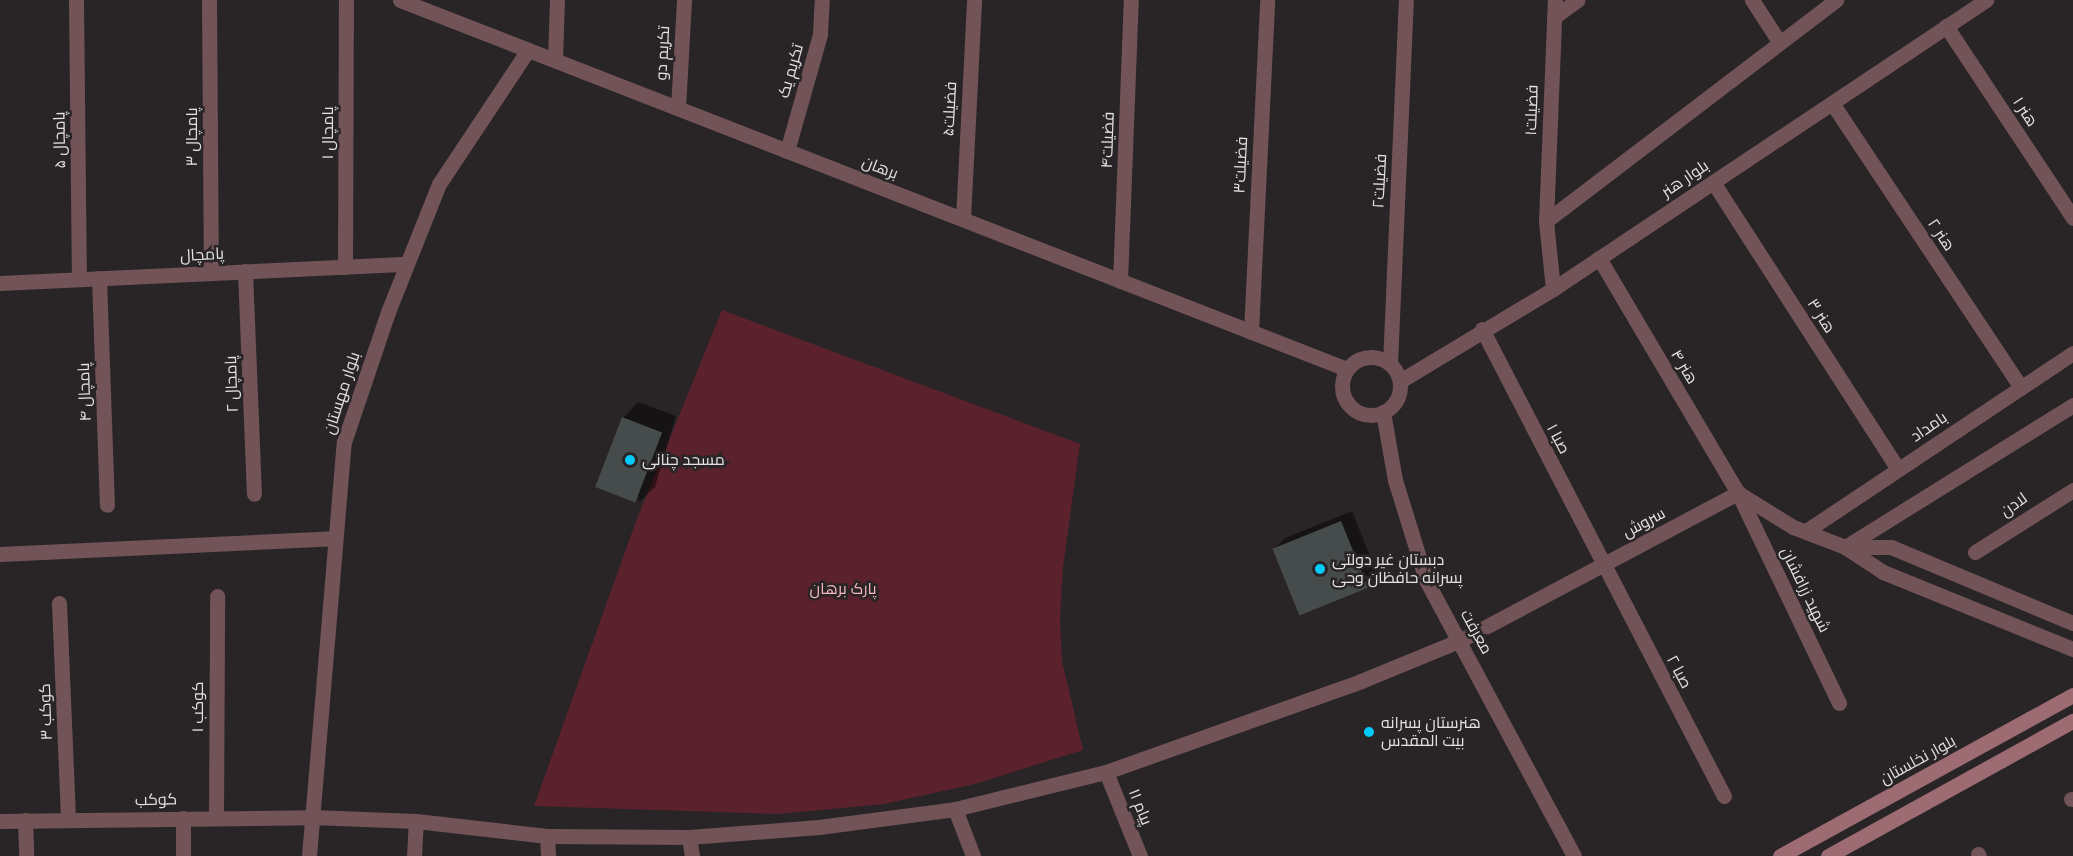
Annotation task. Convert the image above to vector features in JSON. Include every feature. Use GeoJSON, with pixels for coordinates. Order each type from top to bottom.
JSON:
{"type":"FeatureCollection","features":[{"type":"Feature","properties":{"kind":"main road","name":"بلوار نخلستان"},"geometry":{"type":"LineString","coordinates":[[1780,856],[2073,695]]}},
{"type":"Feature","properties":{"kind":"main road"},"geometry":{"type":"LineString","coordinates":[[1828,856],[2073,721]]}},
{"type":"Feature","properties":{"kind":"street","name":"پامچال ۵"},"geometry":{"type":"LineString","coordinates":[[76,0],[80,279]]}},
{"type":"Feature","properties":{"kind":"street","name":"پامچال ۳"},"geometry":{"type":"LineString","coordinates":[[209,0],[211,273]]}},
{"type":"Feature","properties":{"kind":"street","name":"پامچال ۱"},"geometry":{"type":"LineString","coordinates":[[345,267],[346,0]]}},
{"type":"Feature","properties":{"kind":"street","name":"برهان"},"geometry":{"type":"LineString","coordinates":[[400,0],[1347,369]]}},
{"type":"Feature","properties":{"kind":"street"},"geometry":{"type":"LineString","coordinates":[[555,60],[557,0]]}},
{"type":"Feature","properties":{"kind":"street","name":"تکریم دو"},"geometry":{"type":"LineString","coordinates":[[678,108],[684,0]]}},
{"type":"Feature","properties":{"kind":"street","name":"تکریم یک"},"geometry":{"type":"LineString","coordinates":[[787,151],[820,34],[822,0]]}},
{"type":"Feature","properties":{"kind":"street","name":"فضیلت۵"},"geometry":{"type":"LineString","coordinates":[[963,219],[974,0]]}},
{"type":"Feature","properties":{"kind":"street","name":"فضیلت۴"},"geometry":{"type":"LineString","coordinates":[[1120,281],[1131,0]]}},
{"type":"Feature","properties":{"kind":"street","name":"فضیلت۳"},"geometry":{"type":"LineString","coordinates":[[1251,332],[1267,0]]}},
{"type":"Feature","properties":{"kind":"street","name":"فضیلت۲"},"geometry":{"type":"LineString","coordinates":[[1390,364],[1406,0]]}},
{"type":"Feature","properties":{"kind":"street","name":"فضیلت۱"},"geometry":{"type":"LineString","coordinates":[[1553,289],[1546,221],[1555,0]]}},
{"type":"Feature","properties":{"kind":"street"},"geometry":{"type":"LineString","coordinates":[[1554,17],[1577,0]]}},
{"type":"Feature","properties":{"kind":"street"},"geometry":{"type":"LineString","coordinates":[[1752,0],[1778,40]]}},
{"type":"Feature","properties":{"kind":"street"},"geometry":{"type":"LineString","coordinates":[[1546,221],[1778,40],[1836,0]]}},
{"type":"Feature","properties":{"kind":"street","name":"بلوار هنر"},"geometry":{"type":"LineString","coordinates":[[1400,381],[1482,329],[1553,289],[1986,0]]}},
{"type":"Feature","properties":{"kind":"street","name":"هنر ۱"},"geometry":{"type":"LineString","coordinates":[[1946,26],[2073,218]]}},
{"type":"Feature","properties":{"kind":"street","name":"بلوار مهستان"},"geometry":{"type":"LineString","coordinates":[[309,856],[334,538],[344,442],[438,184],[528,50]]}},
{"type":"Feature","properties":{"kind":"street","name":"هنر ۲"},"geometry":{"type":"LineString","coordinates":[[1832,102],[2021,387]]}},
{"type":"Feature","properties":{"kind":"street","name":"هنر ۳"},"geometry":{"type":"LineString","coordinates":[[1713,182],[1898,469]]}},
{"type":"Feature","properties":{"kind":"street","name":"هنر ۴"},"geometry":{"type":"LineString","coordinates":[[1599,258],[1738,494]]}},
{"type":"Feature","properties":{"kind":"street","name":"پامچال"},"geometry":{"type":"LineString","coordinates":[[0,283],[407,264]]}},
{"type":"Feature","properties":{"kind":"street","name":"پامچال ۲"},"geometry":{"type":"LineString","coordinates":[[245,271],[254,494]]}},
{"type":"Feature","properties":{"kind":"street","name":"پامچال ۴"},"geometry":{"type":"LineString","coordinates":[[99,278],[107,505]]}},
{"type":"Feature","properties":{"kind":"street","name":"صبا ۱"},"geometry":{"type":"LineString","coordinates":[[1482,329],[1603,565]]}},
{"type":"Feature","properties":{"kind":"street","name":"بامداد"},"geometry":{"type":"LineString","coordinates":[[1806,531],[2073,353]]}},
{"type":"Feature","properties":{"kind":"street"},"geometry":{"type":"LineString","coordinates":[[1372,357],[1390,364],[1400,381],[1399,396],[1392,408],[1364,416],[1348,405],[1341,387],[1347,369],[1362,358],[1372,357]]}},
{"type":"Feature","properties":{"kind":"street"},"geometry":{"type":"LineString","coordinates":[[1845,547],[2073,405]]}},
{"type":"Feature","properties":{"kind":"street","name":"معرفت"},"geometry":{"type":"LineString","coordinates":[[1383,412],[1395,480],[1426,580],[1461,640],[1574,856]]}},
{"type":"Feature","properties":{"kind":"street","name":"لادن"},"geometry":{"type":"LineString","coordinates":[[1975,552],[2073,490]]}},
{"type":"Feature","properties":{"kind":"street"},"geometry":{"type":"LineString","coordinates":[[1738,494],[1806,531],[1845,547],[1883,572],[2073,649]]}},
{"type":"Feature","properties":{"kind":"street","name":"سروش"},"geometry":{"type":"LineString","coordinates":[[955,809],[1106,772],[1361,681],[1461,640],[1738,494]]}},
{"type":"Feature","properties":{"kind":"street","name":"شهید زرافشان"},"geometry":{"type":"LineString","coordinates":[[1738,494],[1839,703]]}},
{"type":"Feature","properties":{"kind":"street"},"geometry":{"type":"LineString","coordinates":[[0,554],[334,538]]}},
{"type":"Feature","properties":{"kind":"street"},"geometry":{"type":"LineString","coordinates":[[1845,547],[1891,547],[2073,622]]}},
{"type":"Feature","properties":{"kind":"street","name":"صبا ۲"},"geometry":{"type":"LineString","coordinates":[[1603,565],[1724,796]]}},
{"type":"Feature","properties":{"kind":"street","name":"کوکب ۱"},"geometry":{"type":"LineString","coordinates":[[216,818],[217,596]]}},
{"type":"Feature","properties":{"kind":"street","name":"کوکب ۳"},"geometry":{"type":"LineString","coordinates":[[59,603],[68,820]]}},
{"type":"Feature","properties":{"kind":"street","name":"پیام ۱۱"},"geometry":{"type":"LineString","coordinates":[[1106,772],[1140,856]]}},
{"type":"Feature","properties":{"kind":"street"},"geometry":{"type":"LineString","coordinates":[[955,809],[973,856]]}},
{"type":"Feature","properties":{"kind":"street","name":"کوکب"},"geometry":{"type":"LineString","coordinates":[[0,821],[312,817],[416,821],[547,836],[689,837],[819,827],[955,809]]}},
{"type":"Feature","properties":{"kind":"street"},"geometry":{"type":"LineString","coordinates":[[183,818],[183,856]]}},
{"type":"Feature","properties":{"kind":"street"},"geometry":{"type":"LineString","coordinates":[[25,820],[26,856]]}},
{"type":"Feature","properties":{"kind":"street"},"geometry":{"type":"LineString","coordinates":[[414,856],[416,821]]}},
{"type":"Feature","properties":{"kind":"street"},"geometry":{"type":"LineString","coordinates":[[547,836],[548,856]]}},
{"type":"Feature","properties":{"kind":"street"},"geometry":{"type":"LineString","coordinates":[[689,837],[692,856]]}},
{"type":"Feature","properties":{"kind":"green space","name":"پارک برهان"},"geometry":{"type":"Polygon","coordinates":[[[722,310],[1080,444],[1063,567],[1060,619],[1062,661],[1083,750],[975,784],[884,804],[778,814],[534,806],[635,524],[722,310]]]}},
{"type":"Feature","properties":{"kind":"building","name":"مسجد چنانی"},"geometry":{"type":"Polygon","coordinates":[[[622,417],[662,432],[635,502],[595,487],[622,417]]]}},
{"type":"Feature","properties":{"kind":"building","name":"دبستان غیر دولتی پسرانه حافظان وحی"},"geometry":{"type":"Polygon","coordinates":[[[1341,521],[1368,588],[1299,615],[1272,549],[1341,521]]]}},
{"type":"Feature","properties":{"kind":"place","name":"مسجد چنانی"},"geometry":{"type":"Point","coordinates":[630,460]}},
{"type":"Feature","properties":{"kind":"place","name":"دبستان غیر دولتی پسرانه حافظان وحی"},"geometry":{"type":"Point","coordinates":[1320,569]}},
{"type":"Feature","properties":{"kind":"place","name":"هنرستان پسرانه بیت المقدس"},"geometry":{"type":"Point","coordinates":[1369,732]}}]}
